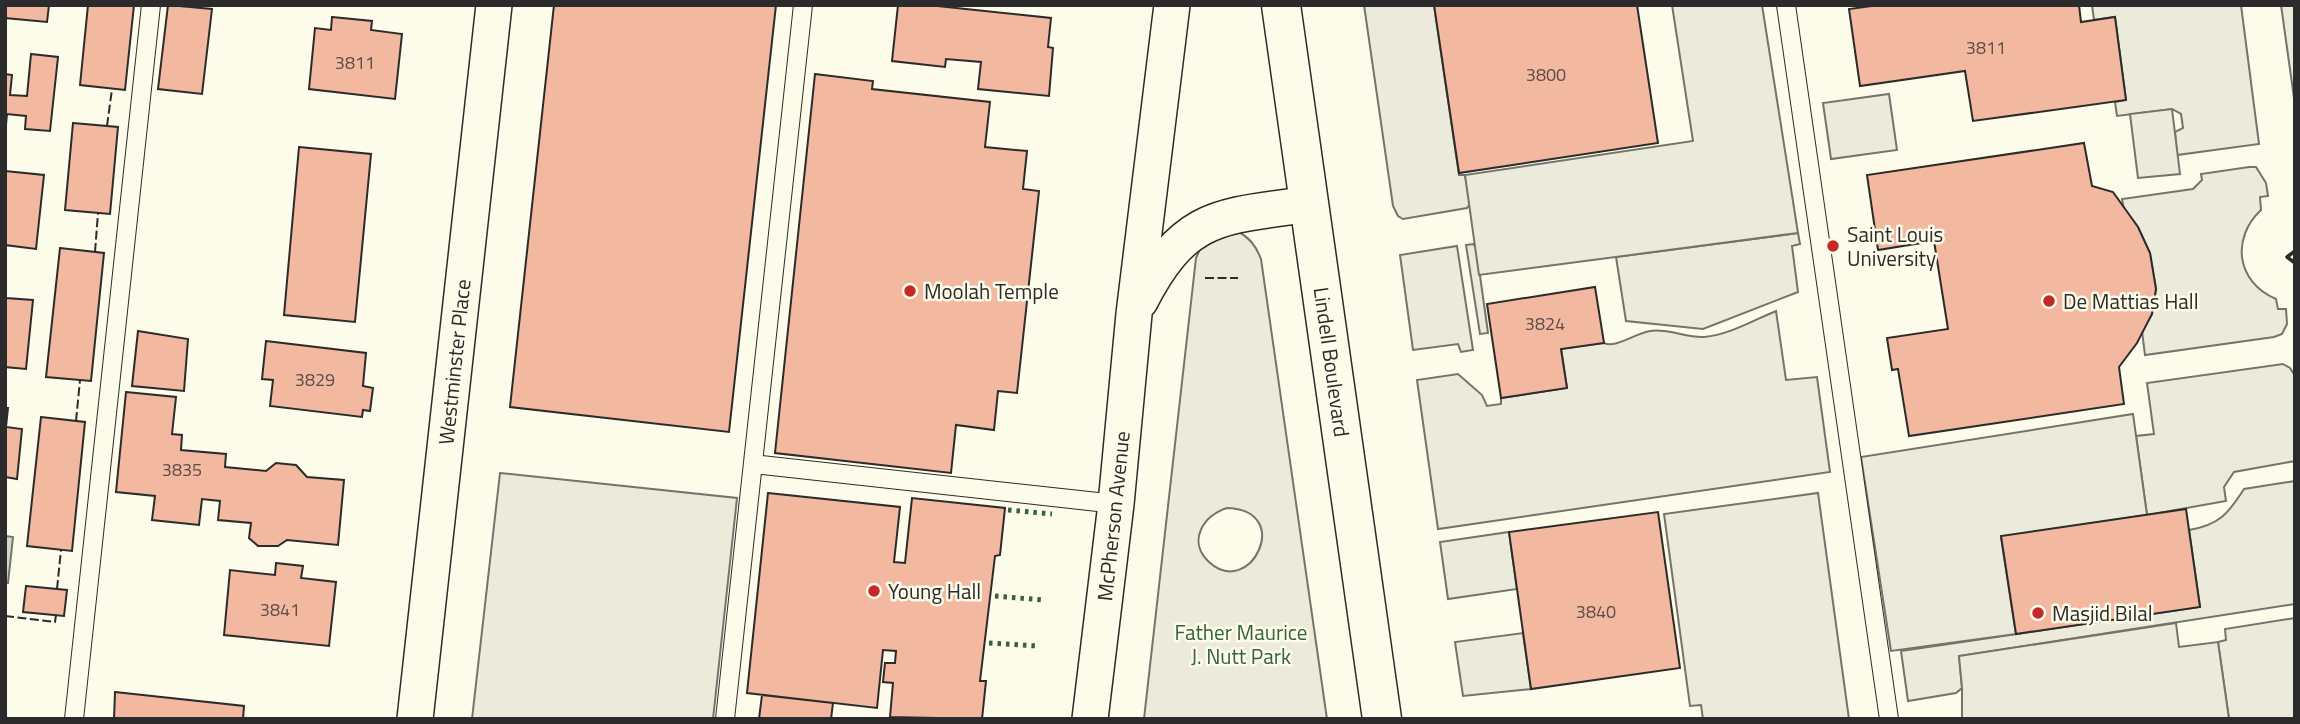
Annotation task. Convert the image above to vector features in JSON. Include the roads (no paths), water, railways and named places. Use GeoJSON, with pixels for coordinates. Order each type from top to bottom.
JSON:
{"type":"FeatureCollection","features":[{"type":"Feature","properties":{"kind":"main road","name":"Lindell Boulevard"},"geometry":{"type":"LineString","coordinates":[[1281,5],[1382,719]]}},
{"type":"Feature","properties":{"kind":"street","name":"Westminster Place"},"geometry":{"type":"LineString","coordinates":[[415,719],[494,5]]}},
{"type":"Feature","properties":{"kind":"street","name":"McPherson Avenue"},"geometry":{"type":"LineString","coordinates":[[1090,719],[1171,5]]}},
{"type":"Feature","properties":{"kind":"street","name":"McPherson Avenue"},"geometry":{"type":"LineString","coordinates":[[1134,314],[1166,258],[1185,237],[1202,226],[1230,217],[1310,204]]}},
{"type":"Feature","properties":{"kind":"lane"},"geometry":{"type":"LineString","coordinates":[[74,719],[151,5]]}},
{"type":"Feature","properties":{"kind":"lane"},"geometry":{"type":"LineString","coordinates":[[726,714],[803,5]]}},
{"type":"Feature","properties":{"kind":"lane"},"geometry":{"type":"LineString","coordinates":[[1786,5],[1889,719]]}},
{"type":"Feature","properties":{"kind":"lane"},"geometry":{"type":"LineString","coordinates":[[753,464],[1116,504]]}},
{"type":"Feature","properties":{"kind":"place","name":"Saint Louis University"},"geometry":{"type":"Point","coordinates":[1833,246]}},
{"type":"Feature","properties":{"kind":"place","name":"Moolah Temple"},"geometry":{"type":"Point","coordinates":[910,291]}},
{"type":"Feature","properties":{"kind":"place","name":"De Mattias Hall"},"geometry":{"type":"Point","coordinates":[2049,301]}},
{"type":"Feature","properties":{"kind":"place","name":"Young Hall"},"geometry":{"type":"Point","coordinates":[874,591]}},
{"type":"Feature","properties":{"kind":"place","name":"Masjid Bilal"},"geometry":{"type":"Point","coordinates":[2038,613]}},
{"type":"Feature","properties":{"kind":"park label","name":"Father Maurice J. Nutt Park"},"geometry":{"type":"Point","coordinates":[1241,644]}}]}
